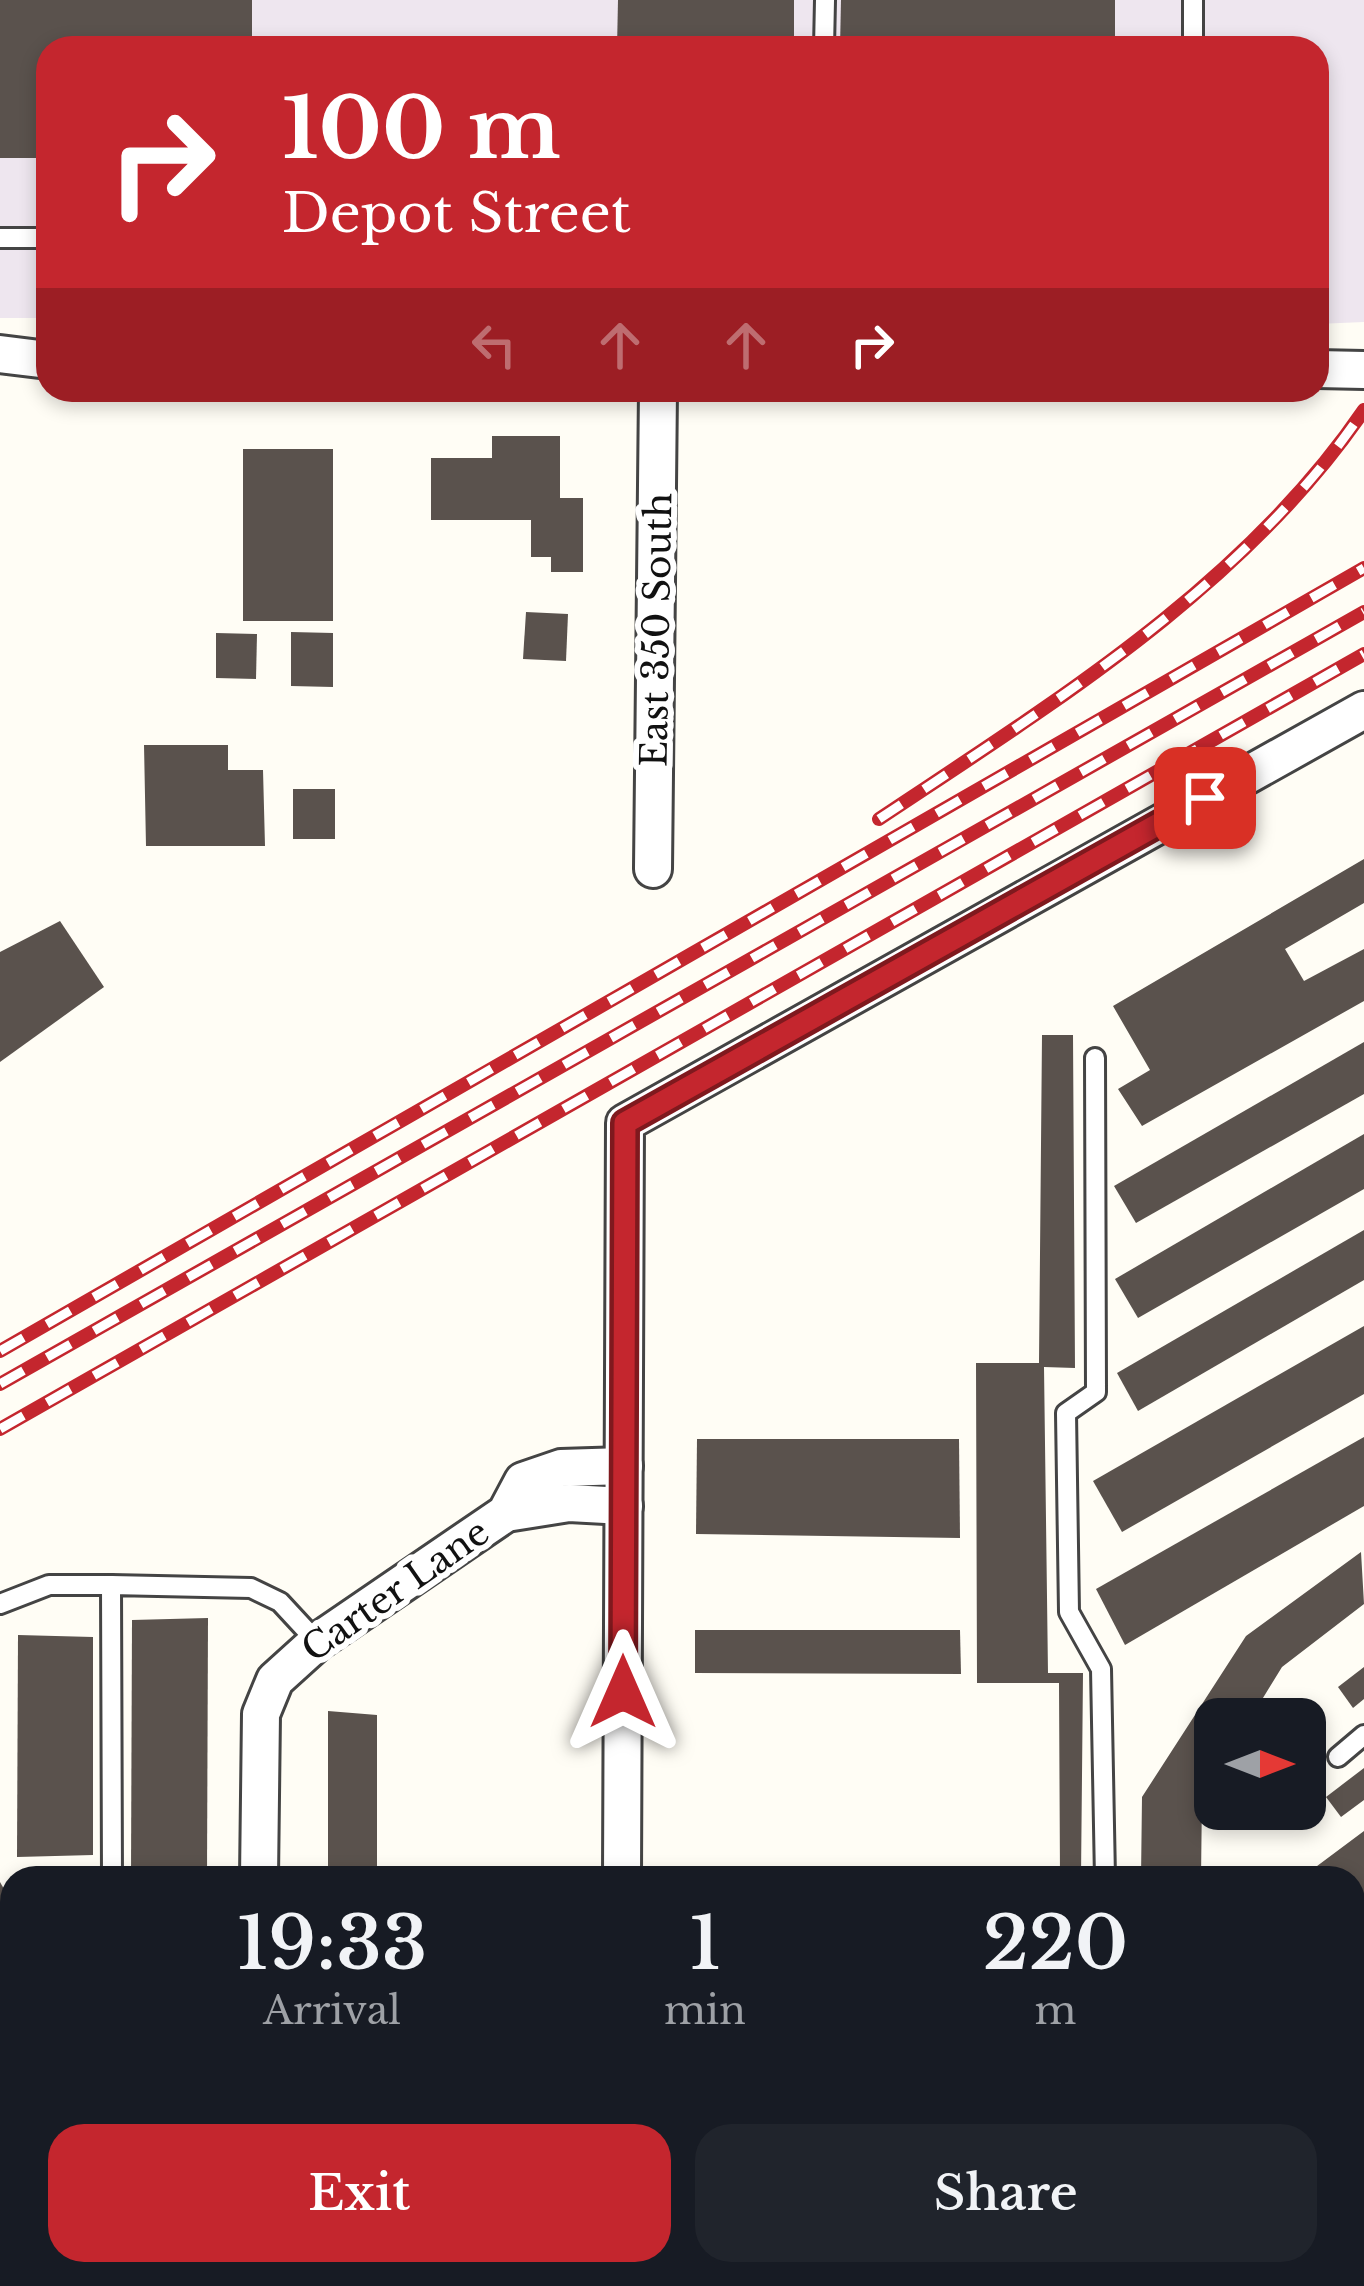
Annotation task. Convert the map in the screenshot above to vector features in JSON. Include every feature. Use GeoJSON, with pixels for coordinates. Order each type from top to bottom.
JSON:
{"type":"FeatureCollection","features":[{"type":"Feature","properties":{"kind":"street"},"geometry":{"type":"LineString","coordinates":[[0,354],[36,358]]}},
{"type":"Feature","properties":{"kind":"street"},"geometry":{"type":"LineString","coordinates":[[1329,369],[1364,370]]}},
{"type":"Feature","properties":{"kind":"street","name":"East 350 South"},"geometry":{"type":"LineString","coordinates":[[653,869],[658,402]]}},
{"type":"Feature","properties":{"kind":"street"},"geometry":{"type":"LineString","coordinates":[[622,1866],[625,1123],[1364,710]]}},
{"type":"Feature","properties":{"kind":"street","name":"Carter Lane"},"geometry":{"type":"LineString","coordinates":[[506,1513],[523,1481],[539,1473],[624,1466]]}},
{"type":"Feature","properties":{"kind":"street","name":"Carter Lane"},"geometry":{"type":"LineString","coordinates":[[259,1866],[264,1702],[283,1670],[506,1513],[569,1503],[624,1506]]}},
{"type":"Feature","properties":{"kind":"lane"},"geometry":{"type":"LineString","coordinates":[[824,36],[825,0]]}},
{"type":"Feature","properties":{"kind":"lane"},"geometry":{"type":"LineString","coordinates":[[1193,0],[1193,36]]}},
{"type":"Feature","properties":{"kind":"lane"},"geometry":{"type":"LineString","coordinates":[[0,238],[36,238]]}},
{"type":"Feature","properties":{"kind":"lane"},"geometry":{"type":"LineString","coordinates":[[1095,1058],[1096,1392],[1066,1413],[1069,1612],[1101,1669],[1105,1866]]}},
{"type":"Feature","properties":{"kind":"lane"},"geometry":{"type":"LineString","coordinates":[[0,1604],[49,1585],[251,1588],[280,1602],[317,1642]]}},
{"type":"Feature","properties":{"kind":"lane"},"geometry":{"type":"LineString","coordinates":[[111,1585],[112,1866]]}},
{"type":"Feature","properties":{"kind":"lane"},"geometry":{"type":"LineString","coordinates":[[1338,1756],[1364,1735]]}},
{"type":"Feature","properties":{"kind":"shaded area"},"geometry":{"type":"Polygon","coordinates":[[[0,0],[1364,0],[1364,322],[1329,323],[1329,36],[36,36],[36,318],[0,318],[0,0]]]}},
{"type":"Feature","properties":{"kind":"building"},"geometry":{"type":"Polygon","coordinates":[[[0,0],[252,0],[252,36],[36,36],[36,158],[0,158],[0,0]]]}},
{"type":"Feature","properties":{"kind":"building"},"geometry":{"type":"Polygon","coordinates":[[[618,0],[794,0],[794,36],[617,36],[618,0]]]}},
{"type":"Feature","properties":{"kind":"building"},"geometry":{"type":"Polygon","coordinates":[[[841,0],[1115,0],[1115,36],[840,36],[841,0]]]}},
{"type":"Feature","properties":{"kind":"building"},"geometry":{"type":"Polygon","coordinates":[[[492,436],[560,436],[560,498],[583,498],[583,572],[551,572],[551,557],[531,557],[531,520],[431,520],[431,458],[492,458],[492,436]]]}},
{"type":"Feature","properties":{"kind":"building"},"geometry":{"type":"Polygon","coordinates":[[[243,449],[333,449],[333,621],[243,621],[243,449]]]}},
{"type":"Feature","properties":{"kind":"building"},"geometry":{"type":"Polygon","coordinates":[[[526,612],[568,614],[566,661],[523,659],[526,612]]]}},
{"type":"Feature","properties":{"kind":"building"},"geometry":{"type":"Polygon","coordinates":[[[291,632],[333,633],[333,687],[291,686],[291,632]]]}},
{"type":"Feature","properties":{"kind":"building"},"geometry":{"type":"Polygon","coordinates":[[[216,633],[257,634],[256,679],[216,678],[216,633]]]}},
{"type":"Feature","properties":{"kind":"building"},"geometry":{"type":"Polygon","coordinates":[[[144,745],[228,745],[228,770],[263,770],[265,846],[146,846],[144,745]]]}},
{"type":"Feature","properties":{"kind":"building"},"geometry":{"type":"Polygon","coordinates":[[[293,789],[335,789],[335,839],[293,839],[293,789]]]}},
{"type":"Feature","properties":{"kind":"building"},"geometry":{"type":"Polygon","coordinates":[[[1364,859],[1364,903],[1285,949],[1304,981],[1364,949],[1364,1001],[1142,1126],[1118,1089],[1150,1070],[1113,1006],[1364,859]]]}},
{"type":"Feature","properties":{"kind":"building"},"geometry":{"type":"Polygon","coordinates":[[[60,921],[104,987],[0,1062],[0,952],[60,921]]]}},
{"type":"Feature","properties":{"kind":"building"},"geometry":{"type":"Polygon","coordinates":[[[1042,1035],[1073,1035],[1075,1368],[1044,1367],[1048,1673],[1083,1673],[1081,1866],[1060,1866],[1059,1683],[977,1683],[976,1363],[1039,1363],[1042,1035]]]}},
{"type":"Feature","properties":{"kind":"building"},"geometry":{"type":"Polygon","coordinates":[[[1364,1042],[1364,1094],[1136,1223],[1114,1186],[1364,1042]]]}},
{"type":"Feature","properties":{"kind":"building"},"geometry":{"type":"Polygon","coordinates":[[[1364,1134],[1364,1189],[1138,1318],[1115,1279],[1364,1134]]]}},
{"type":"Feature","properties":{"kind":"building"},"geometry":{"type":"Polygon","coordinates":[[[1364,1230],[1364,1280],[1138,1411],[1117,1373],[1364,1230]]]}},
{"type":"Feature","properties":{"kind":"building"},"geometry":{"type":"Polygon","coordinates":[[[1364,1326],[1364,1394],[1122,1532],[1093,1481],[1364,1326]]]}},
{"type":"Feature","properties":{"kind":"building"},"geometry":{"type":"Polygon","coordinates":[[[1364,1437],[1364,1506],[1125,1645],[1096,1589],[1364,1437]]]}},
{"type":"Feature","properties":{"kind":"building"},"geometry":{"type":"Polygon","coordinates":[[[697,1439],[959,1439],[960,1538],[696,1534],[697,1439]]]}},
{"type":"Feature","properties":{"kind":"building"},"geometry":{"type":"Polygon","coordinates":[[[1361,1552],[1364,1604],[1282,1667],[1263,1698],[1206,1698],[1246,1636],[1361,1552]]]}},
{"type":"Feature","properties":{"kind":"building"},"geometry":{"type":"Polygon","coordinates":[[[208,1618],[207,1866],[131,1866],[132,1620],[208,1618]]]}},
{"type":"Feature","properties":{"kind":"building"},"geometry":{"type":"Polygon","coordinates":[[[695,1630],[960,1630],[961,1674],[695,1673],[695,1630]]]}},
{"type":"Feature","properties":{"kind":"building"},"geometry":{"type":"Polygon","coordinates":[[[18,1635],[93,1637],[93,1855],[17,1857],[18,1635]]]}},
{"type":"Feature","properties":{"kind":"building"},"geometry":{"type":"Polygon","coordinates":[[[1364,1667],[1364,1699],[1353,1708],[1338,1687],[1364,1667]]]}},
{"type":"Feature","properties":{"kind":"building"},"geometry":{"type":"Polygon","coordinates":[[[328,1711],[377,1715],[377,1866],[328,1866],[328,1711]]]}},
{"type":"Feature","properties":{"kind":"building"},"geometry":{"type":"Polygon","coordinates":[[[1194,1716],[1194,1830],[1202,1830],[1201,1866],[1141,1866],[1142,1797],[1194,1716]]]}},
{"type":"Feature","properties":{"kind":"building"},"geometry":{"type":"Polygon","coordinates":[[[1364,1768],[1364,1800],[1341,1817],[1326,1797],[1364,1768]]]}},
{"type":"Feature","properties":{"kind":"building"},"geometry":{"type":"Polygon","coordinates":[[[1364,1831],[1364,1866],[1317,1866],[1364,1831]]]}},
{"type":"Feature","properties":{"kind":"railway"},"geometry":{"type":"LineString","coordinates":[[879,819],[1077,685],[1204,586],[1316,473],[1364,410]]}},
{"type":"Feature","properties":{"kind":"railway"},"geometry":{"type":"LineString","coordinates":[[0,1351],[1364,568]]}},
{"type":"Feature","properties":{"kind":"railway"},"geometry":{"type":"LineString","coordinates":[[0,1384],[1364,612]]}},
{"type":"Feature","properties":{"kind":"railway"},"geometry":{"type":"LineString","coordinates":[[0,1429],[1364,654]]}},
{"type":"Feature","properties":{"kind":"route"},"geometry":{"type":"LineString","coordinates":[[623,1692],[625,1123],[1205,798]]}}]}
